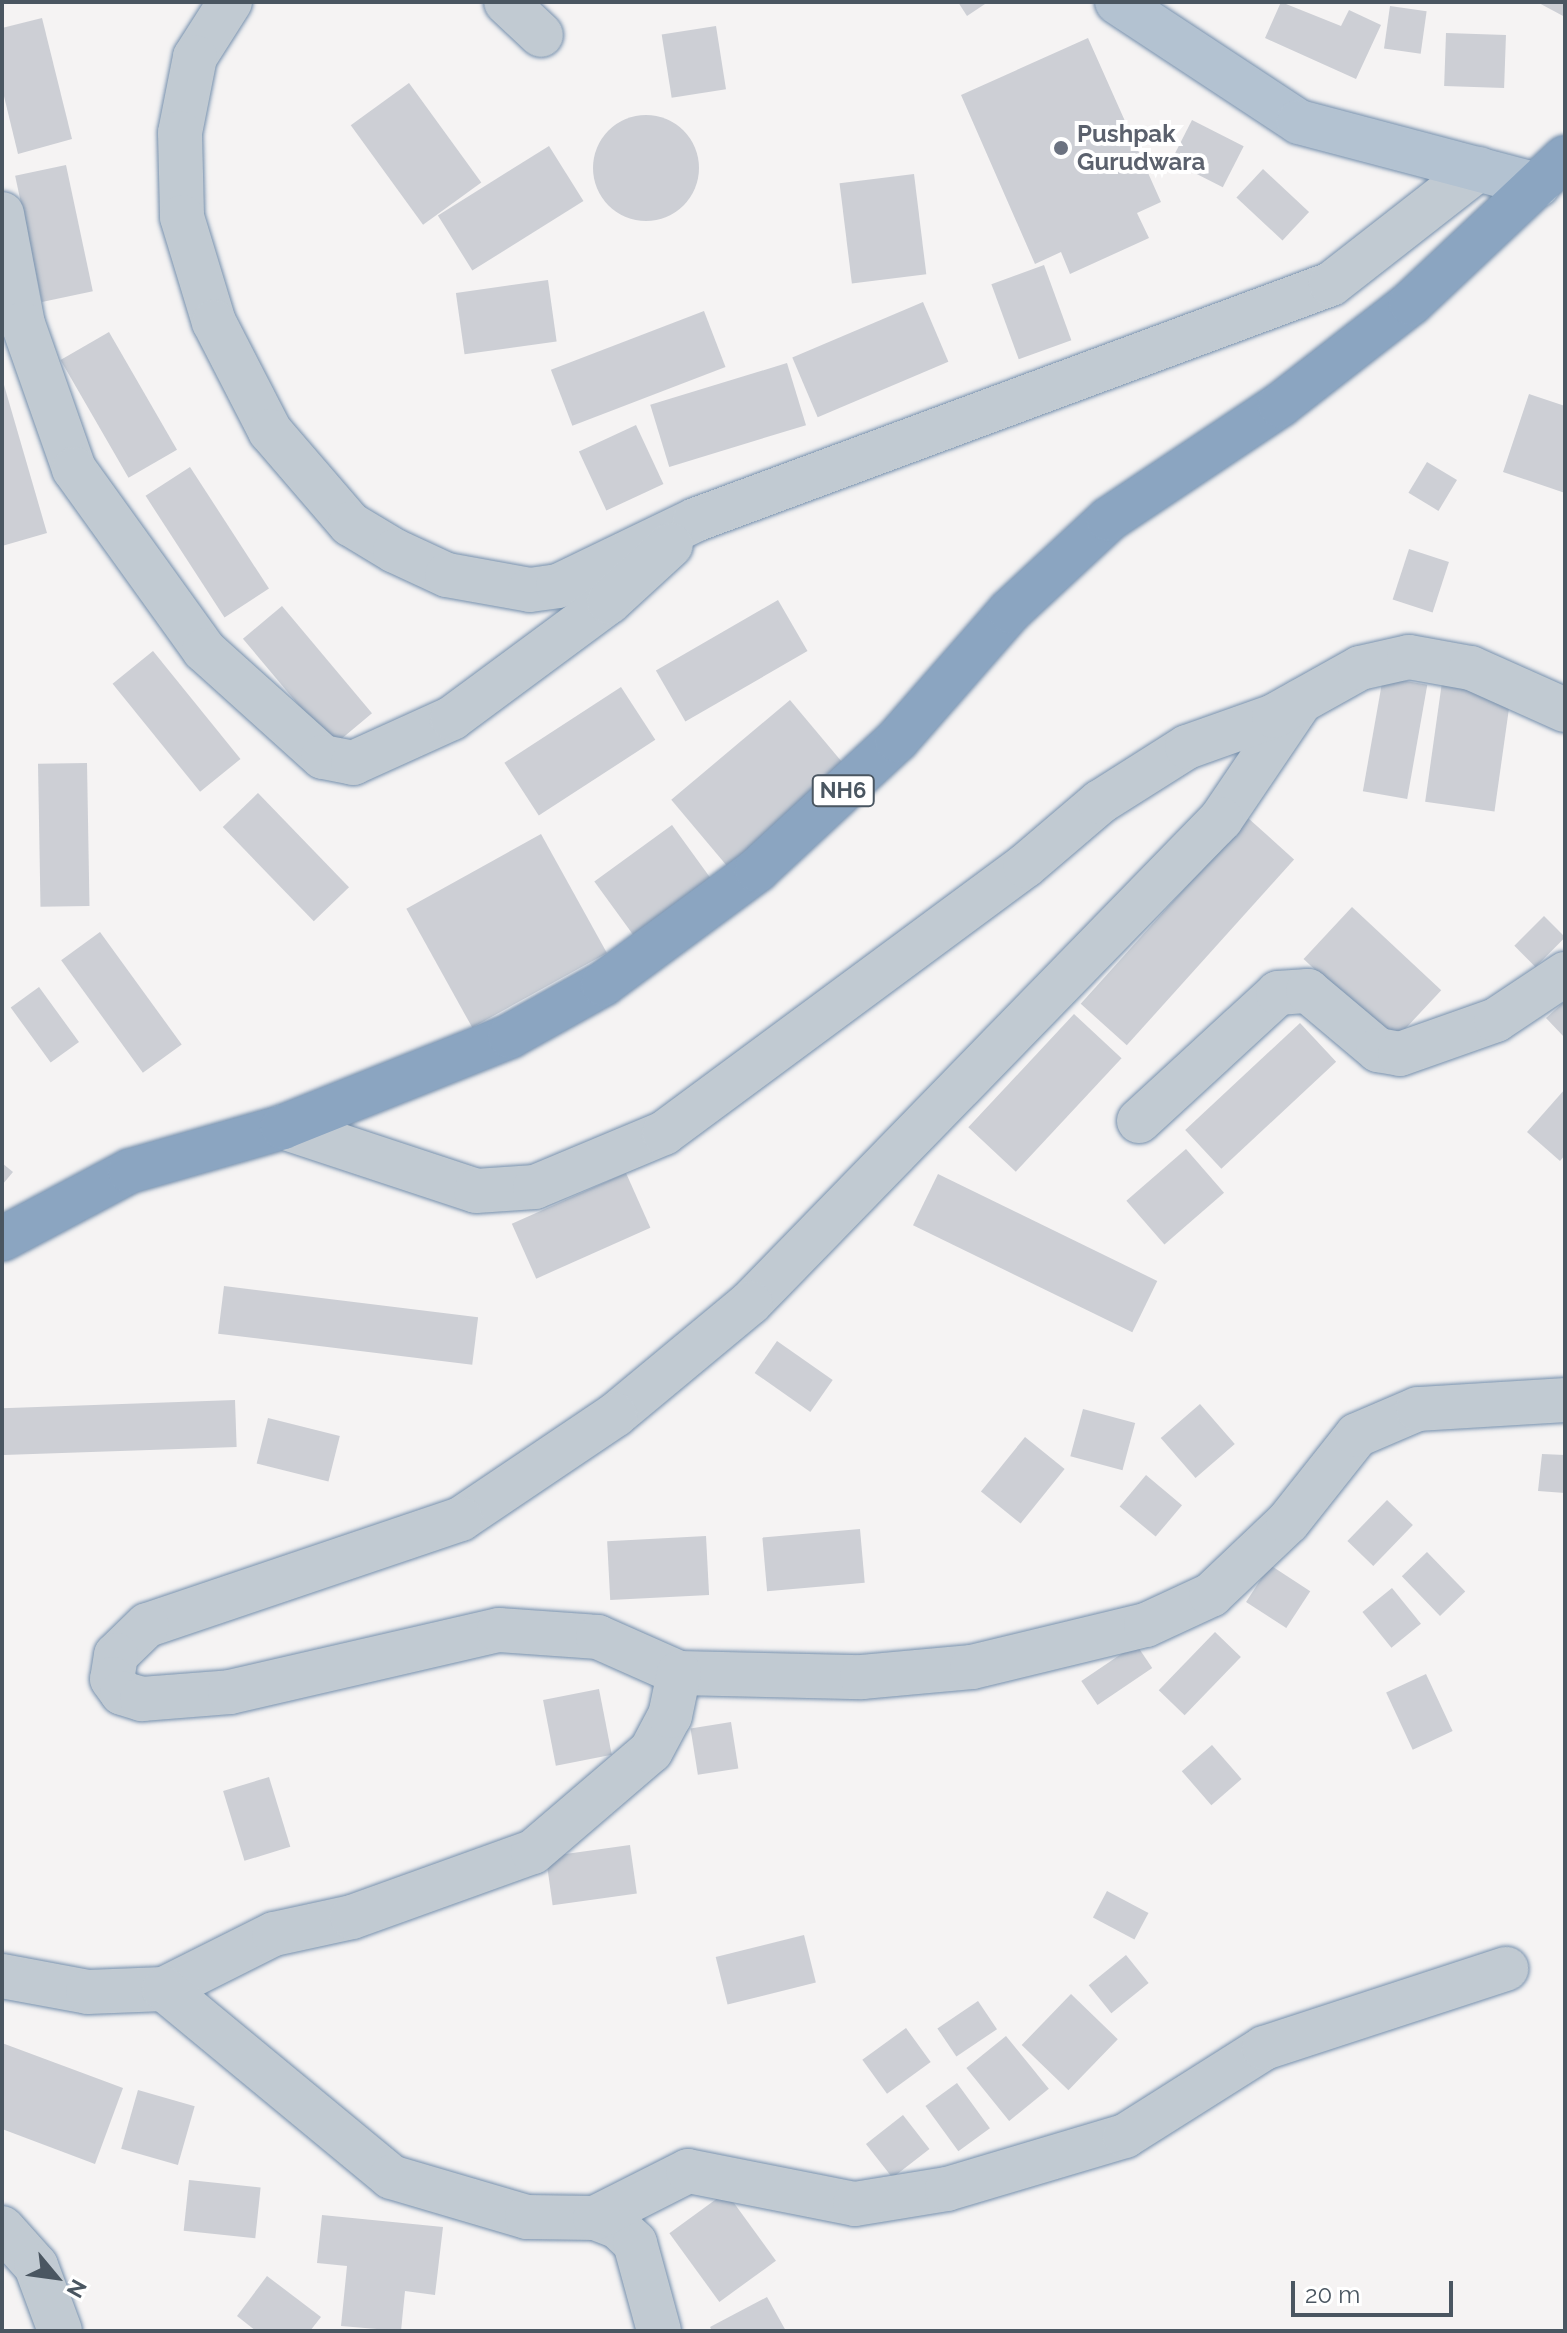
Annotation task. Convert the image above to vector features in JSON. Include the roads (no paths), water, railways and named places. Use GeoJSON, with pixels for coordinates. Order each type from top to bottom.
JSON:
{"type":"FeatureCollection","features":[{"type":"Feature","properties":{"kind":"highway","name":"NH6"},"geometry":{"type":"LineString","coordinates":[[2,1239],[130,1171],[283,1127],[510,1036],[603,984],[757,870],[897,740],[1010,611],[1109,519],[1292,396],[1411,303],[1551,172]]}},
{"type":"Feature","properties":{"kind":"main road"},"geometry":{"type":"LineString","coordinates":[[1117,2],[1299,122],[1478,169],[1551,172]]}},
{"type":"Feature","properties":{"kind":"street"},"geometry":{"type":"LineString","coordinates":[[230,2],[195,57],[180,133],[182,217],[214,322],[270,431],[313,488],[395,551],[447,575],[530,590],[558,586],[695,520],[1331,284],[1478,169]]}},
{"type":"Feature","properties":{"kind":"street"},"geometry":{"type":"LineString","coordinates":[[506,2],[541,35]]}},
{"type":"Feature","properties":{"kind":"street"},"geometry":{"type":"LineString","coordinates":[[2,214],[23,324],[74,469],[204,650],[323,757],[353,763],[452,718],[609,602],[695,520]]}},
{"type":"Feature","properties":{"kind":"street"},"geometry":{"type":"LineString","coordinates":[[283,1127],[476,1191],[535,1187],[604,1162],[664,1133],[791,1041],[1100,802],[1187,747],[1301,701],[1360,668],[1409,657],[1471,668],[1565,710]]}},
{"type":"Feature","properties":{"kind":"street"},"geometry":{"type":"LineString","coordinates":[[1301,701],[1269,755],[1193,848],[750,1303],[615,1415],[461,1519],[147,1625],[127,1639],[112,1666],[112,1679],[132,1698],[230,1692],[499,1630],[598,1637],[679,1673],[862,1677],[972,1667],[1146,1625],[1211,1595],[1288,1522],[1357,1435],[1418,1409],[1565,1400]]}},
{"type":"Feature","properties":{"kind":"street"},"geometry":{"type":"LineString","coordinates":[[1139,1121],[1278,993],[1308,991],[1378,1050],[1400,1054],[1496,1020],[1565,974]]}},
{"type":"Feature","properties":{"kind":"street"},"geometry":{"type":"LineString","coordinates":[[2,1976],[88,1992],[164,1989],[274,1934],[352,1917],[533,1852],[651,1751],[670,1716],[679,1673]]}},
{"type":"Feature","properties":{"kind":"street"},"geometry":{"type":"LineString","coordinates":[[164,1989],[391,2177],[527,2217],[595,2218],[688,2171],[855,2204],[947,2189],[1125,2136],[1264,2048],[1506,1969]]}},
{"type":"Feature","properties":{"kind":"street"},"geometry":{"type":"LineString","coordinates":[[595,2218],[635,2243],[659,2331]]}},
{"type":"Feature","properties":{"kind":"street"},"geometry":{"type":"LineString","coordinates":[[2,2228],[36,2266],[60,2331]]}},
{"type":"Feature","properties":{"kind":"place","name":"Pushpak Gurudwara"},"geometry":{"type":"Point","coordinates":[1061,148]}}]}
